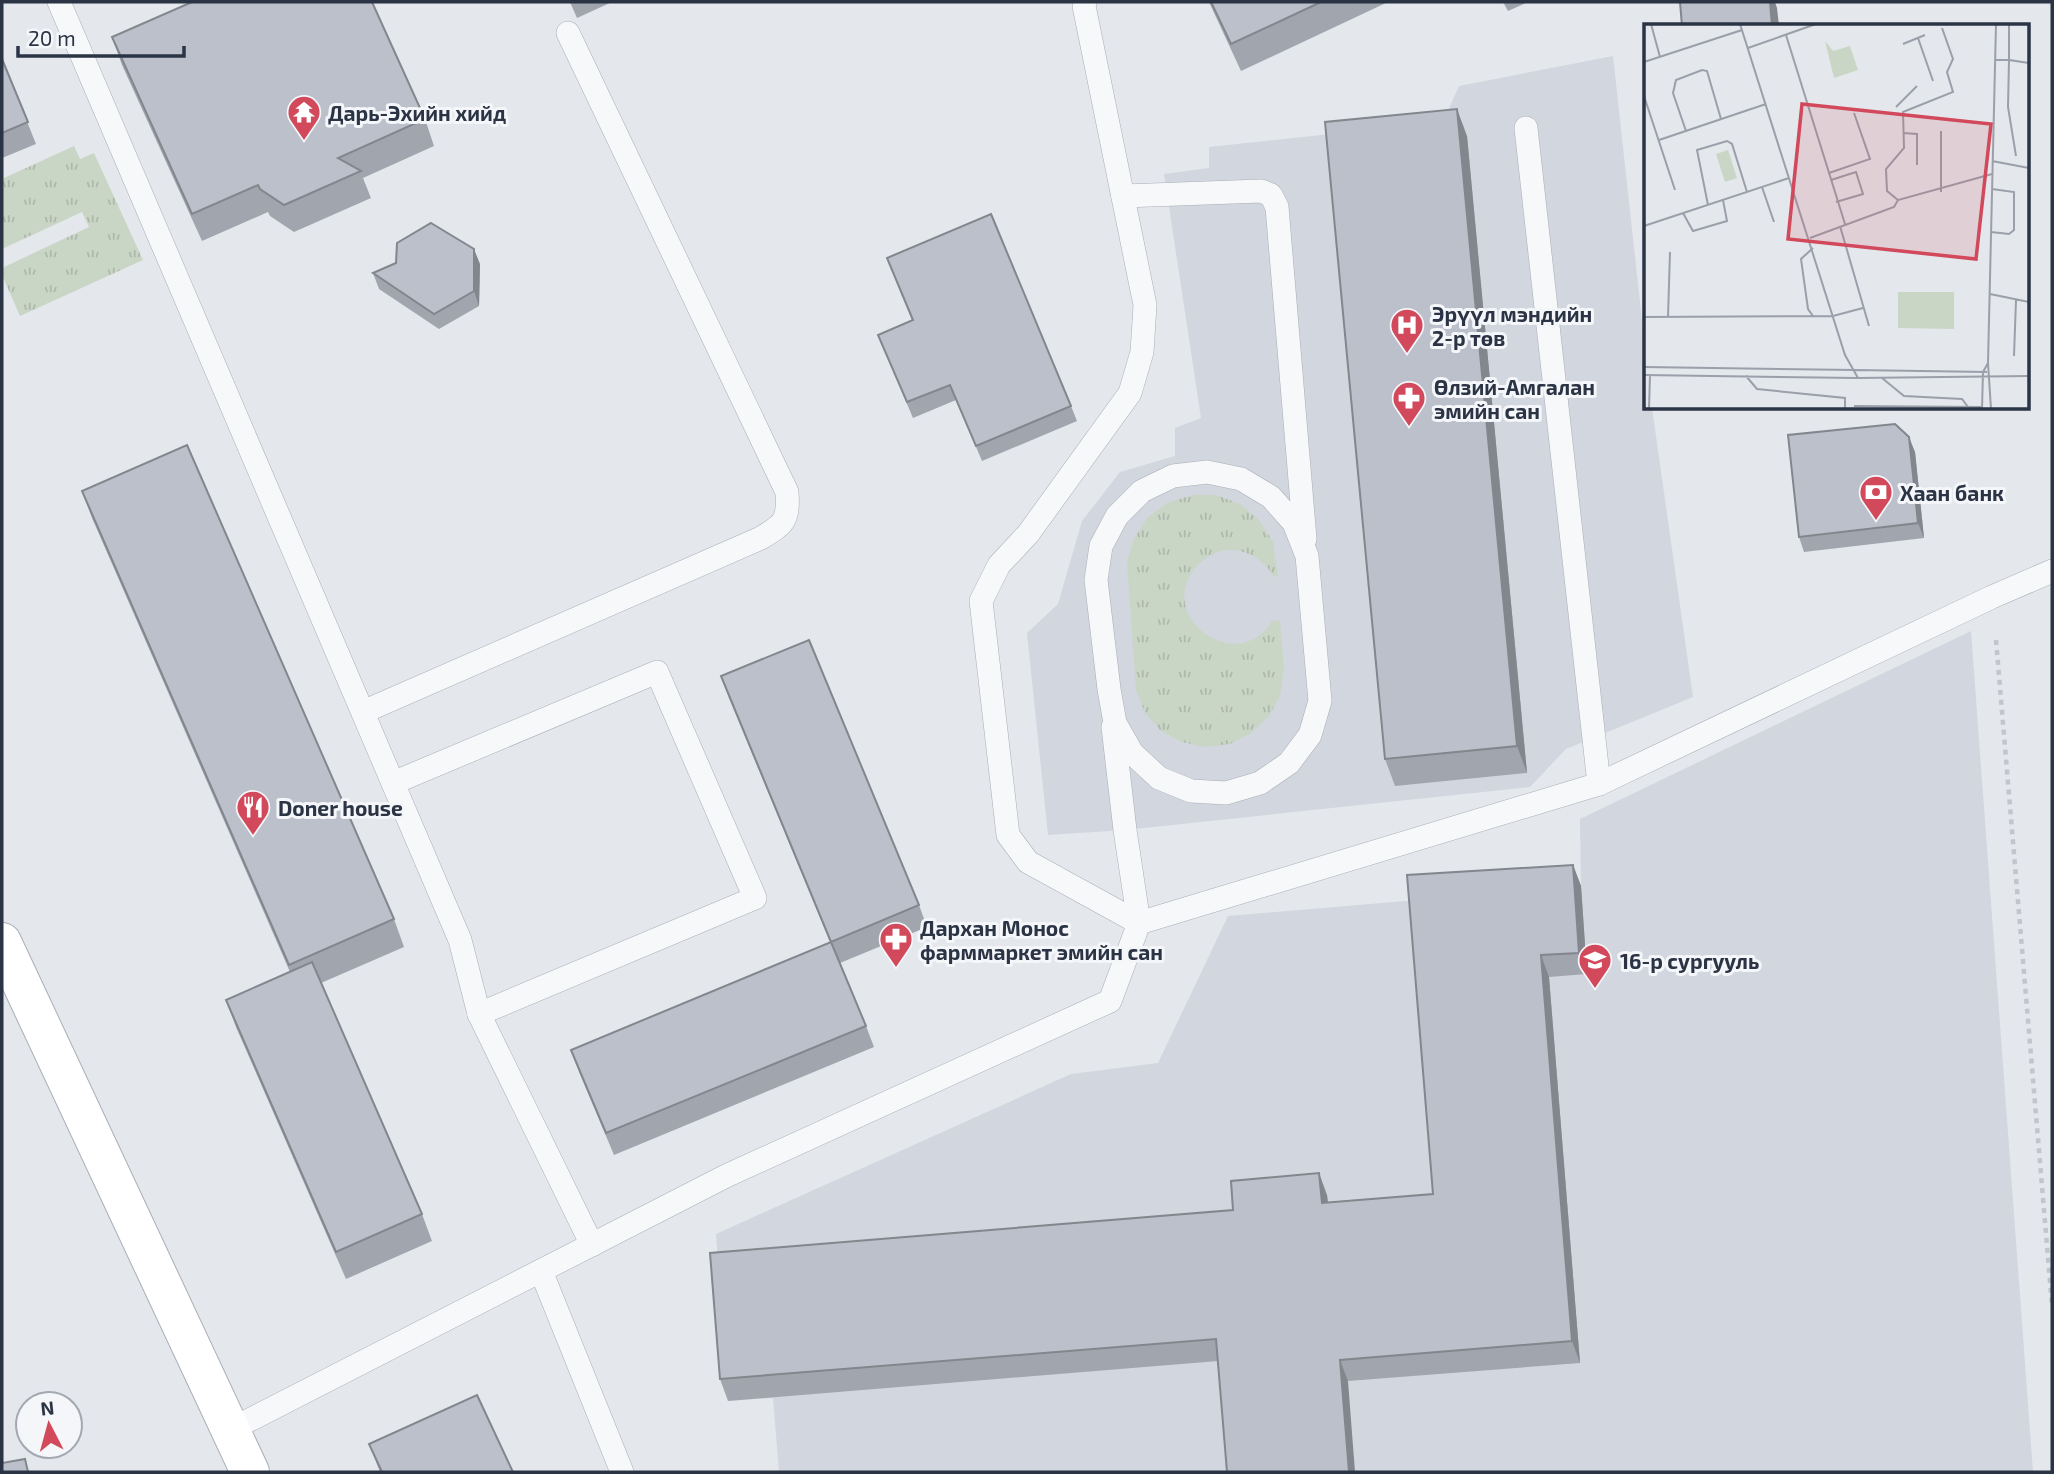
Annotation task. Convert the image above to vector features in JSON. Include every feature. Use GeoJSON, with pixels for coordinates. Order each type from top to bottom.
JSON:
{"type":"FeatureCollection","features":[{"type":"Feature","properties":{"kind":"main road"},"geometry":{"type":"LineString","coordinates":[[2,942],[250,1472]]}},
{"type":"Feature","properties":{"kind":"lane"},"geometry":{"type":"LineString","coordinates":[[59,2],[460,940],[479,1014],[592,1245]]}},
{"type":"Feature","properties":{"kind":"lane"},"geometry":{"type":"LineString","coordinates":[[1085,2],[1145,306],[1142,352],[1130,393],[1028,534],[999,565],[981,601],[1008,835],[1028,862],[1139,923],[1599,785],[1992,597],[2052,571]]}},
{"type":"Feature","properties":{"kind":"lane"},"geometry":{"type":"LineString","coordinates":[[363,712],[761,538],[780,527],[789,511],[787,492],[568,33]]}},
{"type":"Feature","properties":{"kind":"lane"},"geometry":{"type":"LineString","coordinates":[[1526,128],[1599,785]]}},
{"type":"Feature","properties":{"kind":"lane"},"geometry":{"type":"LineString","coordinates":[[1109,689],[1115,723],[1132,753],[1158,778],[1191,791],[1227,793],[1260,783],[1289,763],[1310,734],[1320,701],[1277,207],[1271,195],[1261,191],[1123,196]]}},
{"type":"Feature","properties":{"kind":"lane"},"geometry":{"type":"LineString","coordinates":[[230,1430],[726,1176],[1110,1001],[1139,923],[1125,830],[1097,580],[1101,546],[1117,516],[1142,491],[1172,476],[1207,472],[1241,479],[1271,497],[1294,523],[1307,556]]}},
{"type":"Feature","properties":{"kind":"lane"},"geometry":{"type":"LineString","coordinates":[[393,783],[657,672],[755,898],[479,1014]]}},
{"type":"Feature","properties":{"kind":"lane"},"geometry":{"type":"LineString","coordinates":[[541,1271],[622,1472]]}},
{"type":"Feature","properties":{"kind":"path"},"geometry":{"type":"LineString","coordinates":[[1992,597],[2052,1305]]}},
{"type":"Feature","properties":{"kind":"shaded area"},"geometry":{"type":"Polygon","coordinates":[[[1613,56],[1644,339],[1644,410],[1652,410],[1693,697],[1566,749],[1530,787],[1125,830],[1048,835],[1027,633],[1058,604],[1082,521],[1120,472],[1175,456],[1175,428],[1201,418],[1164,174],[1209,168],[1209,147],[1443,122],[1459,86],[1613,56]]]}},
{"type":"Feature","properties":{"kind":"shaded area","name":"16-р сургууль"},"geometry":{"type":"Polygon","coordinates":[[[1971,631],[2033,1472],[779,1472],[773,1398],[728,1401],[716,1234],[1071,1074],[1158,1063],[1228,916],[1581,886],[1580,819],[1971,631]]]}},
{"type":"Feature","properties":{"kind":"green space"},"geometry":{"type":"Polygon","coordinates":[[[74,146],[80,159],[94,153],[143,260],[20,316],[2,275],[2,268],[89,227],[82,212],[2,249],[2,179],[74,146]]]}},
{"type":"Feature","properties":{"kind":"green space"},"geometry":{"type":"Polygon","coordinates":[[[1192,495],[1216,495],[1240,504],[1259,520],[1273,542],[1278,576],[1274,577],[1261,561],[1244,552],[1226,550],[1212,555],[1197,566],[1186,585],[1185,604],[1192,620],[1205,634],[1221,642],[1240,643],[1257,637],[1272,621],[1280,620],[1284,670],[1280,696],[1269,716],[1251,733],[1230,744],[1206,747],[1182,742],[1161,731],[1145,713],[1136,690],[1127,562],[1134,539],[1147,518],[1167,503],[1192,495]]]}},
{"type":"Feature","properties":{"kind":"building"},"geometry":{"type":"Polygon","coordinates":[[[192,2],[372,2],[425,119],[338,158],[361,171],[284,205],[258,185],[192,214],[112,37],[192,2]]]}},
{"type":"Feature","properties":{"kind":"building"},"geometry":{"type":"Polygon","coordinates":[[[1211,2],[1321,2],[1231,44],[1211,2]]]}},
{"type":"Feature","properties":{"kind":"building"},"geometry":{"type":"Polygon","coordinates":[[[1680,2],[1770,2],[1772,24],[1682,24],[1680,2]]]}},
{"type":"Feature","properties":{"kind":"building"},"geometry":{"type":"Polygon","coordinates":[[[2,59],[28,122],[2,133],[2,59]]]}},
{"type":"Feature","properties":{"kind":"building","name":"Эрүүл мэндийн 2-р төв"},"geometry":{"type":"Polygon","coordinates":[[[1457,109],[1517,746],[1385,759],[1325,122],[1457,109]]]}},
{"type":"Feature","properties":{"kind":"building"},"geometry":{"type":"Polygon","coordinates":[[[991,214],[1071,406],[976,446],[950,385],[907,402],[878,335],[913,320],[887,258],[991,214]]]}},
{"type":"Feature","properties":{"kind":"building"},"geometry":{"type":"Polygon","coordinates":[[[431,223],[474,249],[474,291],[434,314],[373,273],[396,263],[397,243],[431,223]]]}},
{"type":"Feature","properties":{"kind":"building"},"geometry":{"type":"Polygon","coordinates":[[[1895,424],[1909,437],[1918,523],[1799,537],[1788,435],[1895,424]]]}},
{"type":"Feature","properties":{"kind":"building"},"geometry":{"type":"Polygon","coordinates":[[[187,445],[394,919],[289,965],[82,491],[187,445]]]}},
{"type":"Feature","properties":{"kind":"building"},"geometry":{"type":"Polygon","coordinates":[[[809,640],[919,905],[831,942],[721,676],[809,640]]]}},
{"type":"Feature","properties":{"kind":"building"},"geometry":{"type":"Polygon","coordinates":[[[1573,865],[1579,953],[1541,955],[1572,1341],[1340,1360],[1349,1472],[1227,1472],[1216,1339],[720,1379],[710,1253],[1233,1210],[1231,1181],[1319,1173],[1322,1203],[1433,1194],[1407,875],[1573,865]]]}},
{"type":"Feature","properties":{"kind":"building"},"geometry":{"type":"Polygon","coordinates":[[[831,942],[866,1026],[606,1133],[571,1050],[831,942]]]}},
{"type":"Feature","properties":{"kind":"building"},"geometry":{"type":"Polygon","coordinates":[[[312,962],[422,1214],[336,1252],[226,1000],[312,962]]]}},
{"type":"Feature","properties":{"kind":"building"},"geometry":{"type":"Polygon","coordinates":[[[477,1395],[513,1472],[382,1472],[369,1444],[477,1395]]]}},
{"type":"Feature","properties":{"kind":"building"},"geometry":{"type":"Polygon","coordinates":[[[25,1460],[28,1472],[2,1472],[2,1463],[25,1460]]]}},
{"type":"Feature","properties":{"kind":"place","name":"Дарь-Эхийн хийд"},"geometry":{"type":"Point","coordinates":[304,142]}},
{"type":"Feature","properties":{"kind":"place","name":"Эрүүл мэндийн 2-р төв"},"geometry":{"type":"Point","coordinates":[1407,355]}},
{"type":"Feature","properties":{"kind":"place","name":"Өлзий-Амгалан эмийн сан"},"geometry":{"type":"Point","coordinates":[1409,428]}},
{"type":"Feature","properties":{"kind":"place","name":"Хаан банк"},"geometry":{"type":"Point","coordinates":[1876,522]}},
{"type":"Feature","properties":{"kind":"place","name":"Doner house"},"geometry":{"type":"Point","coordinates":[253,837]}},
{"type":"Feature","properties":{"kind":"place","name":"Дархан Монос фарммаркет эмийн сан"},"geometry":{"type":"Point","coordinates":[896,969]}},
{"type":"Feature","properties":{"kind":"place","name":"16-р сургууль"},"geometry":{"type":"Point","coordinates":[1595,990]}}]}
